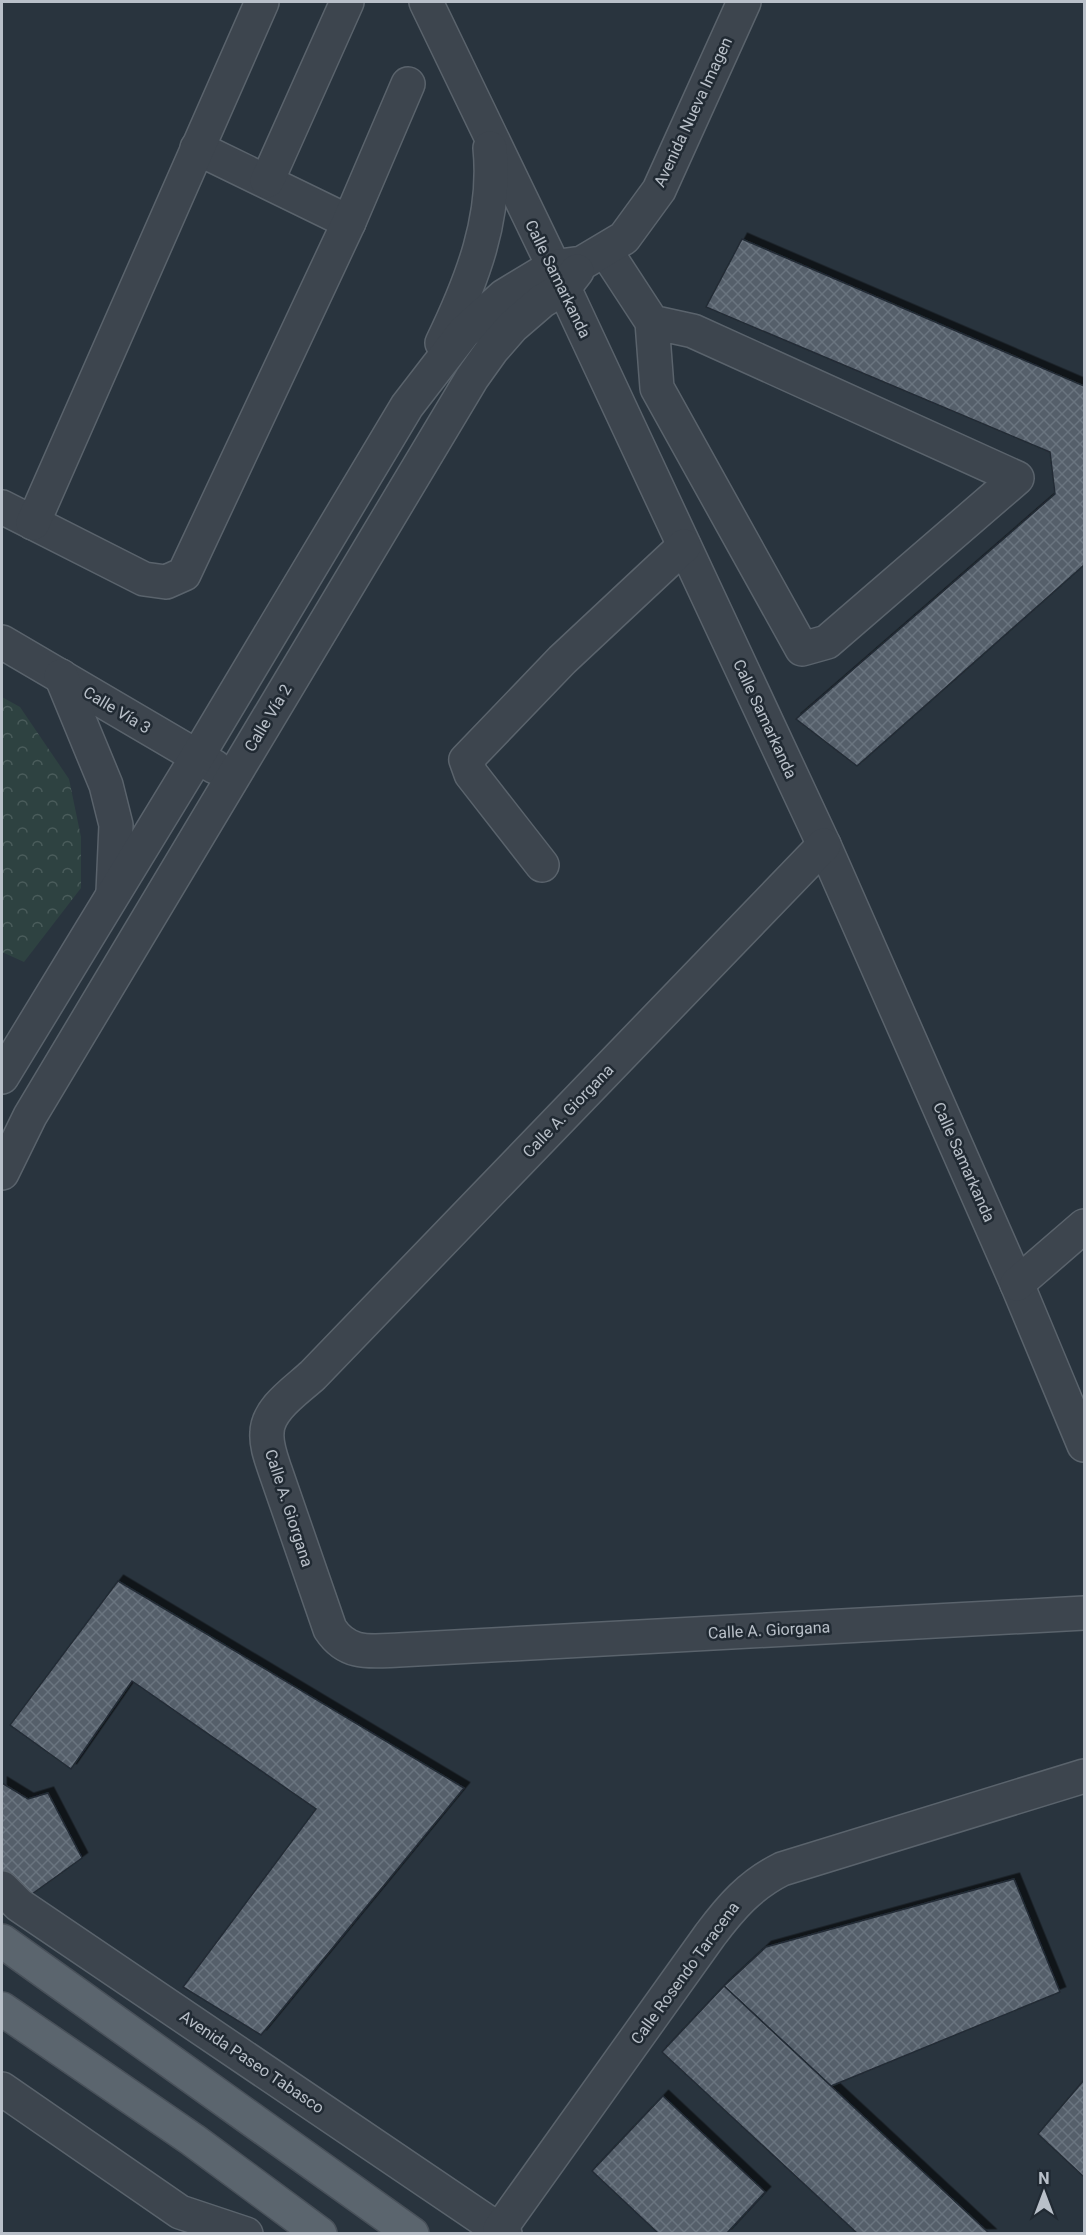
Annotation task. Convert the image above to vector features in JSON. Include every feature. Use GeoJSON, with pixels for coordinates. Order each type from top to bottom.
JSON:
{"type":"FeatureCollection","features":[{"type":"Feature","properties":{"kind":"main road"},"geometry":{"type":"LineString","coordinates":[[2,1941],[412,2234]]}},
{"type":"Feature","properties":{"kind":"main road"},"geometry":{"type":"LineString","coordinates":[[2,2010],[194,2140],[320,2234]]}},
{"type":"Feature","properties":{"kind":"street"},"geometry":{"type":"LineString","coordinates":[[33,523],[262,2]]}},
{"type":"Feature","properties":{"kind":"street"},"geometry":{"type":"LineString","coordinates":[[267,181],[347,2]]}},
{"type":"Feature","properties":{"kind":"street","name":"Calle Samarkanda"},"geometry":{"type":"LineString","coordinates":[[426,2],[489,134],[576,267],[684,546],[824,845],[1017,1284],[1084,1445]]}},
{"type":"Feature","properties":{"kind":"street","name":"Avenida Nueva Imagen"},"geometry":{"type":"LineString","coordinates":[[576,267],[624,238],[659,190],[744,2]]}},
{"type":"Feature","properties":{"kind":"street"},"geometry":{"type":"LineString","coordinates":[[2,507],[144,579],[166,582],[184,574],[349,222],[408,84]]}},
{"type":"Feature","properties":{"kind":"street"},"geometry":{"type":"LineString","coordinates":[[420,388],[465,292],[479,251],[493,174],[489,134]]}},
{"type":"Feature","properties":{"kind":"street"},"geometry":{"type":"LineString","coordinates":[[197,148],[349,222]]}},
{"type":"Feature","properties":{"kind":"street"},"geometry":{"type":"LineString","coordinates":[[2,1077],[407,406],[464,332],[504,296],[576,267],[652,322],[693,331],[1017,478],[827,642],[802,649],[657,388],[652,322]]}},
{"type":"Feature","properties":{"kind":"street","name":"Calle Vía 2"},"geometry":{"type":"LineString","coordinates":[[2,1173],[30,1116],[472,378],[513,326],[542,302],[576,267]]}},
{"type":"Feature","properties":{"kind":"street"},"geometry":{"type":"LineString","coordinates":[[542,865],[471,774],[466,760],[562,660],[684,546]]}},
{"type":"Feature","properties":{"kind":"street","name":"Calle Vía 3"},"geometry":{"type":"LineString","coordinates":[[2,642],[233,776]]}},
{"type":"Feature","properties":{"kind":"street"},"geometry":{"type":"LineString","coordinates":[[61,676],[106,785],[116,825],[112,895]]}},
{"type":"Feature","properties":{"kind":"street","name":"Calle A. Giorgana"},"geometry":{"type":"LineString","coordinates":[[824,845],[313,1375],[279,1407],[269,1420],[267,1432],[268,1447],[275,1470],[327,1622],[341,1643],[356,1650],[399,1650],[1084,1613]]}},
{"type":"Feature","properties":{"kind":"street"},"geometry":{"type":"LineString","coordinates":[[1017,1284],[1084,1226]]}},
{"type":"Feature","properties":{"kind":"street","name":"Calle Rosendo Taracena"},"geometry":{"type":"LineString","coordinates":[[502,2231],[718,1925],[734,1904],[755,1884],[791,1866],[1084,1776]]}},
{"type":"Feature","properties":{"kind":"street","name":"Avenida Paseo Tabasco"},"geometry":{"type":"LineString","coordinates":[[2,1888],[20,1905],[502,2231]]}},
{"type":"Feature","properties":{"kind":"street"},"geometry":{"type":"LineString","coordinates":[[2,2089],[172,2223],[246,2234]]}},
{"type":"Feature","properties":{"kind":"green space"},"geometry":{"type":"Polygon","coordinates":[[[2,697],[20,707],[69,779],[81,837],[81,888],[24,962],[2,952],[2,697]]]}},
{"type":"Feature","properties":{"kind":"building"},"geometry":{"type":"Polygon","coordinates":[[[742,239],[1084,386],[1084,565],[857,766],[796,719],[1055,494],[1050,452],[706,307],[742,239]]]}},
{"type":"Feature","properties":{"kind":"building"},"geometry":{"type":"Polygon","coordinates":[[[118,1581],[464,1788],[261,2035],[183,1987],[316,1809],[132,1681],[71,1769],[10,1725],[118,1581]]]}},
{"type":"Feature","properties":{"kind":"building"},"geometry":{"type":"Polygon","coordinates":[[[2,1783],[28,1799],[48,1793],[82,1858],[25,1899],[2,1879],[2,1783]]]}},
{"type":"Feature","properties":{"kind":"building"},"geometry":{"type":"Polygon","coordinates":[[[1014,1879],[1060,1992],[831,2086],[724,1986],[766,1947],[1014,1879]]]}},
{"type":"Feature","properties":{"kind":"building"},"geometry":{"type":"Polygon","coordinates":[[[724,1986],[990,2234],[858,2234],[662,2052],[724,1986]]]}},
{"type":"Feature","properties":{"kind":"building"},"geometry":{"type":"Polygon","coordinates":[[[1084,2080],[1084,2177],[1038,2134],[1084,2080]]]}},
{"type":"Feature","properties":{"kind":"building"},"geometry":{"type":"Polygon","coordinates":[[[663,2096],[765,2192],[726,2234],[659,2234],[592,2171],[663,2096]]]}}]}
